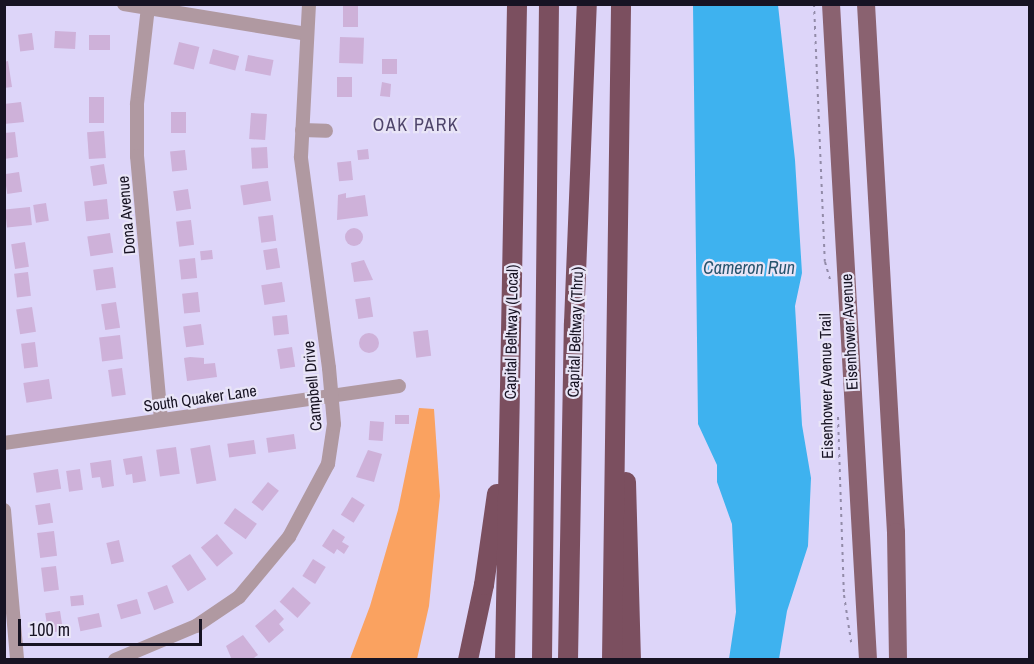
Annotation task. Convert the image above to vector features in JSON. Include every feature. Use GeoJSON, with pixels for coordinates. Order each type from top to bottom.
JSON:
{"type":"FeatureCollection","features":[{"type":"Feature","properties":{"kind":"highway","name":"Capital Beltway (Local)"},"geometry":{"type":"LineString","coordinates":[[506,660],[517,4]]}},
{"type":"Feature","properties":{"kind":"highway","name":"Capital Beltway (Thru)"},"geometry":{"type":"LineString","coordinates":[[542,660],[549,4]]}},
{"type":"Feature","properties":{"kind":"highway","name":"Capital Beltway (Thru)"},"geometry":{"type":"LineString","coordinates":[[568,660],[574,323],[587,4]]}},
{"type":"Feature","properties":{"kind":"highway"},"geometry":{"type":"LineString","coordinates":[[612,660],[615,278],[621,4]]}},
{"type":"Feature","properties":{"kind":"highway"},"geometry":{"type":"LineString","coordinates":[[615,278],[632,660]]}},
{"type":"Feature","properties":{"kind":"highway"},"geometry":{"type":"LineString","coordinates":[[468,660],[484,585],[510,396]]}},
{"type":"Feature","properties":{"kind":"main road","name":"Eisenhower Avenue"},"geometry":{"type":"LineString","coordinates":[[831,4],[868,660]]}},
{"type":"Feature","properties":{"kind":"main road"},"geometry":{"type":"LineString","coordinates":[[866,4],[896,532],[898,660]]}},
{"type":"Feature","properties":{"kind":"street"},"geometry":{"type":"LineString","coordinates":[[124,4],[307,34]]}},
{"type":"Feature","properties":{"kind":"street","name":"Campbell Drive"},"geometry":{"type":"LineString","coordinates":[[115,660],[203,622],[238,597],[270,563],[315,494],[328,464],[334,424],[302,186],[302,130],[309,4]]}},
{"type":"Feature","properties":{"kind":"street","name":"Dona Avenue"},"geometry":{"type":"LineString","coordinates":[[148,7],[136,156],[161,420]]}},
{"type":"Feature","properties":{"kind":"street"},"geometry":{"type":"LineString","coordinates":[[302,130],[326,131]]}},
{"type":"Feature","properties":{"kind":"street","name":"South Quaker Lane"},"geometry":{"type":"LineString","coordinates":[[4,443],[399,386]]}},
{"type":"Feature","properties":{"kind":"street"},"geometry":{"type":"LineString","coordinates":[[4,510],[17,660]]}},
{"type":"Feature","properties":{"kind":"path"},"geometry":{"type":"LineString","coordinates":[[814,4],[825,262],[831,283]]}},
{"type":"Feature","properties":{"kind":"path","name":"Eisenhower Avenue Trail"},"geometry":{"type":"LineString","coordinates":[[838,409],[844,595],[852,649]]}},
{"type":"Feature","properties":{"kind":"shaded area"},"geometry":{"type":"Polygon","coordinates":[[[419,408],[434,409],[440,496],[429,606],[417,659],[350,659],[370,606],[398,510],[419,408]]]}},
{"type":"Feature","properties":{"kind":"water","name":"Cameron Run"},"geometry":{"type":"Polygon","coordinates":[[[693,5],[778,5],[795,160],[802,273],[795,306],[802,425],[811,478],[808,546],[787,611],[779,659],[729,659],[736,612],[732,524],[717,482],[717,465],[698,424],[693,5]]]}},
{"type":"Feature","properties":{"kind":"building"},"geometry":{"type":"Polygon","coordinates":[[[343,4],[358,4],[358,27],[343,27],[343,4]]]}},
{"type":"Feature","properties":{"kind":"building"},"geometry":{"type":"Polygon","coordinates":[[[55,31],[76,32],[75,49],[54,48],[55,31]]]}},
{"type":"Feature","properties":{"kind":"building"},"geometry":{"type":"Polygon","coordinates":[[[32,33],[34,50],[20,52],[18,35],[32,33]]]}},
{"type":"Feature","properties":{"kind":"building"},"geometry":{"type":"Polygon","coordinates":[[[89,35],[110,35],[110,50],[89,50],[89,35]]]}},
{"type":"Feature","properties":{"kind":"building"},"geometry":{"type":"Polygon","coordinates":[[[340,37],[364,38],[363,64],[339,63],[340,37]]]}},
{"type":"Feature","properties":{"kind":"building"},"geometry":{"type":"Polygon","coordinates":[[[179,42],[199,47],[194,69],[173,64],[179,42]]]}},
{"type":"Feature","properties":{"kind":"building"},"geometry":{"type":"Polygon","coordinates":[[[213,49],[239,56],[235,70],[209,63],[213,49]]]}},
{"type":"Feature","properties":{"kind":"building"},"geometry":{"type":"Polygon","coordinates":[[[248,55],[274,60],[270,76],[245,71],[248,55]]]}},
{"type":"Feature","properties":{"kind":"building"},"geometry":{"type":"Polygon","coordinates":[[[382,59],[397,59],[397,74],[382,74],[382,59]]]}},
{"type":"Feature","properties":{"kind":"building"},"geometry":{"type":"Polygon","coordinates":[[[8,61],[12,87],[4,88],[4,62],[8,61]]]}},
{"type":"Feature","properties":{"kind":"building"},"geometry":{"type":"Polygon","coordinates":[[[337,77],[352,77],[352,97],[337,97],[337,77]]]}},
{"type":"Feature","properties":{"kind":"building"},"geometry":{"type":"Polygon","coordinates":[[[382,82],[391,84],[390,97],[380,96],[382,82]]]}},
{"type":"Feature","properties":{"kind":"building"},"geometry":{"type":"Polygon","coordinates":[[[89,97],[104,97],[104,123],[89,123],[89,97]]]}},
{"type":"Feature","properties":{"kind":"building"},"geometry":{"type":"Polygon","coordinates":[[[21,102],[24,122],[4,124],[4,104],[21,102]]]}},
{"type":"Feature","properties":{"kind":"building"},"geometry":{"type":"Polygon","coordinates":[[[171,112],[186,112],[186,133],[171,133],[171,112]]]}},
{"type":"Feature","properties":{"kind":"building"},"geometry":{"type":"Polygon","coordinates":[[[251,113],[267,114],[265,140],[249,139],[251,113]]]}},
{"type":"Feature","properties":{"kind":"building"},"geometry":{"type":"Polygon","coordinates":[[[104,131],[106,158],[89,159],[87,132],[104,131]]]}},
{"type":"Feature","properties":{"kind":"building"},"geometry":{"type":"Polygon","coordinates":[[[15,132],[18,157],[4,159],[4,133],[15,132]]]}},
{"type":"Feature","properties":{"kind":"building"},"geometry":{"type":"Polygon","coordinates":[[[267,147],[268,168],[252,169],[251,148],[267,147]]]}},
{"type":"Feature","properties":{"kind":"building"},"geometry":{"type":"Polygon","coordinates":[[[368,149],[369,159],[358,160],[357,150],[368,149]]]}},
{"type":"Feature","properties":{"kind":"building"},"geometry":{"type":"Polygon","coordinates":[[[185,150],[187,170],[172,171],[170,152],[185,150]]]}},
{"type":"Feature","properties":{"kind":"building"},"geometry":{"type":"Polygon","coordinates":[[[351,161],[353,180],[339,181],[337,162],[351,161]]]}},
{"type":"Feature","properties":{"kind":"building"},"geometry":{"type":"Polygon","coordinates":[[[104,164],[107,184],[93,186],[90,166],[104,164]]]}},
{"type":"Feature","properties":{"kind":"building"},"geometry":{"type":"Polygon","coordinates":[[[19,172],[22,192],[7,194],[4,174],[19,172]]]}},
{"type":"Feature","properties":{"kind":"building"},"geometry":{"type":"Polygon","coordinates":[[[268,181],[271,201],[243,205],[240,185],[268,181]]]}},
{"type":"Feature","properties":{"kind":"building"},"geometry":{"type":"Polygon","coordinates":[[[188,189],[191,209],[176,211],[173,191],[188,189]]]}},
{"type":"Feature","properties":{"kind":"building"},"geometry":{"type":"Polygon","coordinates":[[[346,193],[346,198],[365,195],[368,216],[337,220],[338,195],[346,193]]]}},
{"type":"Feature","properties":{"kind":"building"},"geometry":{"type":"Polygon","coordinates":[[[107,199],[109,219],[86,221],[84,201],[107,199]]]}},
{"type":"Feature","properties":{"kind":"building"},"geometry":{"type":"Polygon","coordinates":[[[46,203],[49,221],[36,223],[33,205],[46,203]]]}},
{"type":"Feature","properties":{"kind":"building"},"geometry":{"type":"Polygon","coordinates":[[[30,207],[32,225],[7,228],[5,210],[30,207]]]}},
{"type":"Feature","properties":{"kind":"building"},"geometry":{"type":"Polygon","coordinates":[[[273,215],[276,241],[261,243],[258,217],[273,215]]]}},
{"type":"Feature","properties":{"kind":"building"},"geometry":{"type":"Polygon","coordinates":[[[191,220],[194,245],[179,247],[176,222],[191,220]]]}},
{"type":"Feature","properties":{"kind":"building"},"geometry":{"type":"Polygon","coordinates":[[[350,228],[358,228],[363,233],[361,244],[350,246],[345,241],[345,233],[350,228]]]}},
{"type":"Feature","properties":{"kind":"building"},"geometry":{"type":"Polygon","coordinates":[[[110,233],[113,253],[90,256],[87,237],[110,233]]]}},
{"type":"Feature","properties":{"kind":"building"},"geometry":{"type":"Polygon","coordinates":[[[25,242],[29,267],[15,269],[11,244],[25,242]]]}},
{"type":"Feature","properties":{"kind":"building"},"geometry":{"type":"Polygon","coordinates":[[[277,248],[280,268],[266,270],[263,250],[277,248]]]}},
{"type":"Feature","properties":{"kind":"building"},"geometry":{"type":"Polygon","coordinates":[[[212,250],[213,259],[201,260],[200,251],[212,250]]]}},
{"type":"Feature","properties":{"kind":"building"},"geometry":{"type":"Polygon","coordinates":[[[195,258],[197,278],[181,280],[179,260],[195,258]]]}},
{"type":"Feature","properties":{"kind":"building"},"geometry":{"type":"Polygon","coordinates":[[[364,260],[373,280],[354,282],[351,263],[364,260]]]}},
{"type":"Feature","properties":{"kind":"building"},"geometry":{"type":"Polygon","coordinates":[[[113,267],[116,288],[96,291],[93,270],[113,267]]]}},
{"type":"Feature","properties":{"kind":"building"},"geometry":{"type":"Polygon","coordinates":[[[28,272],[31,296],[17,298],[14,274],[28,272]]]}},
{"type":"Feature","properties":{"kind":"building"},"geometry":{"type":"Polygon","coordinates":[[[282,282],[285,302],[264,305],[261,285],[282,282]]]}},
{"type":"Feature","properties":{"kind":"building"},"geometry":{"type":"Polygon","coordinates":[[[198,292],[200,312],[184,314],[182,294],[198,292]]]}},
{"type":"Feature","properties":{"kind":"building"},"geometry":{"type":"Polygon","coordinates":[[[370,297],[373,317],[358,319],[355,299],[370,297]]]}},
{"type":"Feature","properties":{"kind":"building"},"geometry":{"type":"Polygon","coordinates":[[[116,302],[120,328],[105,330],[101,304],[116,302]]]}},
{"type":"Feature","properties":{"kind":"building"},"geometry":{"type":"Polygon","coordinates":[[[32,307],[36,332],[20,334],[16,310],[32,307]]]}},
{"type":"Feature","properties":{"kind":"building"},"geometry":{"type":"Polygon","coordinates":[[[287,315],[289,334],[274,335],[272,317],[287,315]]]}},
{"type":"Feature","properties":{"kind":"building"},"geometry":{"type":"Polygon","coordinates":[[[201,324],[204,345],[186,347],[183,327],[201,324]]]}},
{"type":"Feature","properties":{"kind":"building"},"geometry":{"type":"Polygon","coordinates":[[[428,330],[431,356],[416,358],[413,332],[428,330]]]}},
{"type":"Feature","properties":{"kind":"building"},"geometry":{"type":"Polygon","coordinates":[[[369,333],[376,336],[379,343],[376,350],[369,353],[362,350],[359,343],[362,336],[369,333]]]}},
{"type":"Feature","properties":{"kind":"building"},"geometry":{"type":"Polygon","coordinates":[[[120,335],[123,359],[102,361],[99,338],[120,335]]]}},
{"type":"Feature","properties":{"kind":"building"},"geometry":{"type":"Polygon","coordinates":[[[35,342],[38,367],[24,369],[21,344],[35,342]]]}},
{"type":"Feature","properties":{"kind":"building"},"geometry":{"type":"Polygon","coordinates":[[[292,347],[295,367],[280,369],[277,349],[292,347]]]}},
{"type":"Feature","properties":{"kind":"building"},"geometry":{"type":"Polygon","coordinates":[[[184,358],[204,358],[204,364],[215,363],[217,377],[187,381],[184,358]]]}},
{"type":"Feature","properties":{"kind":"building"},"geometry":{"type":"Polygon","coordinates":[[[122,368],[126,395],[112,397],[108,370],[122,368]]]}},
{"type":"Feature","properties":{"kind":"building"},"geometry":{"type":"Polygon","coordinates":[[[49,379],[52,399],[26,403],[23,383],[49,379]]]}},
{"type":"Feature","properties":{"kind":"building"},"geometry":{"type":"Polygon","coordinates":[[[395,415],[409,415],[409,424],[395,424],[395,415]]]}},
{"type":"Feature","properties":{"kind":"building"},"geometry":{"type":"Polygon","coordinates":[[[370,421],[384,422],[383,441],[369,440],[370,421]]]}},
{"type":"Feature","properties":{"kind":"building"},"geometry":{"type":"Polygon","coordinates":[[[294,434],[296,449],[268,453],[266,438],[294,434]]]}},
{"type":"Feature","properties":{"kind":"building"},"geometry":{"type":"Polygon","coordinates":[[[254,440],[256,454],[229,458],[227,444],[254,440]]]}},
{"type":"Feature","properties":{"kind":"building"},"geometry":{"type":"Polygon","coordinates":[[[210,445],[216,480],[197,484],[190,448],[210,445]]]}},
{"type":"Feature","properties":{"kind":"building"},"geometry":{"type":"Polygon","coordinates":[[[176,447],[180,474],[160,477],[156,450],[176,447]]]}},
{"type":"Feature","properties":{"kind":"building"},"geometry":{"type":"Polygon","coordinates":[[[368,450],[382,454],[374,482],[356,477],[368,450]]]}},
{"type":"Feature","properties":{"kind":"building"},"geometry":{"type":"Polygon","coordinates":[[[142,456],[146,481],[133,483],[132,474],[126,475],[123,459],[142,456]]]}},
{"type":"Feature","properties":{"kind":"building"},"geometry":{"type":"Polygon","coordinates":[[[111,460],[114,486],[102,488],[100,477],[92,478],[90,463],[111,460]]]}},
{"type":"Feature","properties":{"kind":"building"},"geometry":{"type":"Polygon","coordinates":[[[58,469],[61,489],[36,493],[33,473],[58,469]]]}},
{"type":"Feature","properties":{"kind":"building"},"geometry":{"type":"Polygon","coordinates":[[[80,469],[83,490],[69,492],[66,471],[80,469]]]}},
{"type":"Feature","properties":{"kind":"building"},"geometry":{"type":"Polygon","coordinates":[[[268,482],[279,491],[263,511],[252,502],[268,482]]]}},
{"type":"Feature","properties":{"kind":"building"},"geometry":{"type":"Polygon","coordinates":[[[352,497],[365,505],[354,523],[341,515],[352,497]]]}},
{"type":"Feature","properties":{"kind":"building"},"geometry":{"type":"Polygon","coordinates":[[[50,503],[53,523],[38,525],[35,505],[50,503]]]}},
{"type":"Feature","properties":{"kind":"building"},"geometry":{"type":"Polygon","coordinates":[[[235,508],[257,524],[246,539],[224,523],[235,508]]]}},
{"type":"Feature","properties":{"kind":"building"},"geometry":{"type":"Polygon","coordinates":[[[333,529],[345,537],[342,542],[349,546],[344,554],[337,549],[334,554],[322,546],[333,529]]]}},
{"type":"Feature","properties":{"kind":"building"},"geometry":{"type":"Polygon","coordinates":[[[54,531],[57,556],[40,558],[37,533],[54,531]]]}},
{"type":"Feature","properties":{"kind":"building"},"geometry":{"type":"Polygon","coordinates":[[[217,534],[233,553],[217,567],[201,547],[217,534]]]}},
{"type":"Feature","properties":{"kind":"building"},"geometry":{"type":"Polygon","coordinates":[[[119,540],[124,561],[111,564],[106,543],[119,540]]]}},
{"type":"Feature","properties":{"kind":"building"},"geometry":{"type":"Polygon","coordinates":[[[190,554],[206,579],[188,591],[172,566],[190,554]]]}},
{"type":"Feature","properties":{"kind":"building"},"geometry":{"type":"Polygon","coordinates":[[[313,559],[326,567],[315,584],[302,576],[313,559]]]}},
{"type":"Feature","properties":{"kind":"building"},"geometry":{"type":"Polygon","coordinates":[[[56,566],[59,590],[44,592],[41,568],[56,566]]]}},
{"type":"Feature","properties":{"kind":"building"},"geometry":{"type":"Polygon","coordinates":[[[167,585],[174,603],[154,610],[147,593],[167,585]]]}},
{"type":"Feature","properties":{"kind":"building"},"geometry":{"type":"Polygon","coordinates":[[[293,587],[311,603],[297,618],[280,602],[293,587]]]}},
{"type":"Feature","properties":{"kind":"building"},"geometry":{"type":"Polygon","coordinates":[[[83,595],[84,605],[71,606],[70,596],[83,595]]]}},
{"type":"Feature","properties":{"kind":"building"},"geometry":{"type":"Polygon","coordinates":[[[137,599],[141,613],[121,619],[117,605],[137,599]]]}},
{"type":"Feature","properties":{"kind":"building"},"geometry":{"type":"Polygon","coordinates":[[[275,609],[284,619],[279,624],[284,630],[269,643],[255,626],[275,609]]]}},
{"type":"Feature","properties":{"kind":"building"},"geometry":{"type":"Polygon","coordinates":[[[60,611],[63,631],[48,633],[45,613],[60,611]]]}},
{"type":"Feature","properties":{"kind":"building"},"geometry":{"type":"Polygon","coordinates":[[[99,613],[102,627],[80,631],[77,618],[99,613]]]}},
{"type":"Feature","properties":{"kind":"building"},"geometry":{"type":"Polygon","coordinates":[[[243,635],[258,655],[251,660],[232,660],[226,646],[243,635]]]}},
{"type":"Feature","properties":{"kind":"district","name":"OAK PARK"},"geometry":{"type":"Point","coordinates":[416,125]}}]}
